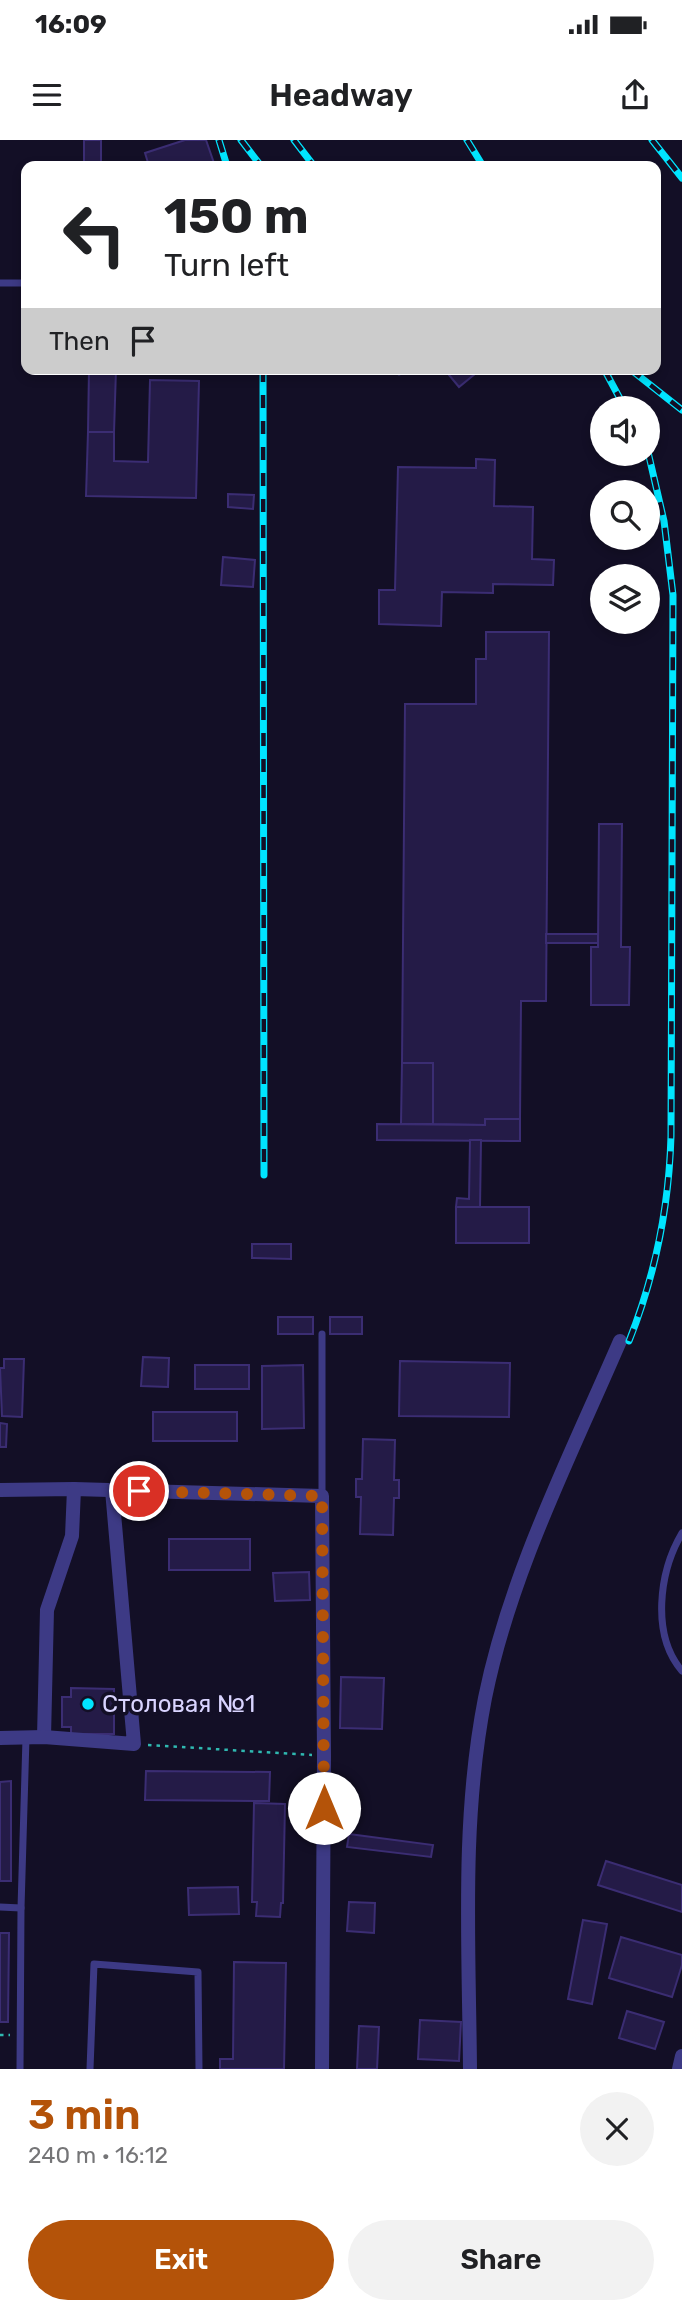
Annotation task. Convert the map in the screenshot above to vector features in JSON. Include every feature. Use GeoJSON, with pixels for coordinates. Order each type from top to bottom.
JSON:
{"type":"FeatureCollection","features":[{"type":"Feature","properties":{"kind":"street"},"geometry":{"type":"LineString","coordinates":[[470,2069],[469,1833],[474,1765],[485,1699],[514,1594],[537,1531],[620,1341]]}},
{"type":"Feature","properties":{"kind":"street"},"geometry":{"type":"LineString","coordinates":[[0,1490],[74,1489],[322,1496],[322,2069]]}},
{"type":"Feature","properties":{"kind":"street"},"geometry":{"type":"LineString","coordinates":[[44,1737],[47,1610],[72,1536],[74,1489]]}},
{"type":"Feature","properties":{"kind":"street"},"geometry":{"type":"LineString","coordinates":[[0,1738],[44,1737],[134,1744],[112,1490]]}},
{"type":"Feature","properties":{"kind":"street"},"geometry":{"type":"LineString","coordinates":[[678,2069],[682,2056]]}},
{"type":"Feature","properties":{"kind":"lane"},"geometry":{"type":"LineString","coordinates":[[0,283],[21,283]]}},
{"type":"Feature","properties":{"kind":"lane"},"geometry":{"type":"LineString","coordinates":[[322,1334],[322,1496]]}},
{"type":"Feature","properties":{"kind":"lane"},"geometry":{"type":"LineString","coordinates":[[682,1533],[674,1547],[667,1572],[662,1619],[668,1649],[682,1671]]}},
{"type":"Feature","properties":{"kind":"lane"},"geometry":{"type":"LineString","coordinates":[[20,2069],[26,1738]]}},
{"type":"Feature","properties":{"kind":"lane"},"geometry":{"type":"LineString","coordinates":[[0,1907],[21,1908]]}},
{"type":"Feature","properties":{"kind":"lane"},"geometry":{"type":"LineString","coordinates":[[90,2069],[94,1964],[198,1972],[199,2069]]}},
{"type":"Feature","properties":{"kind":"path"},"geometry":{"type":"LineString","coordinates":[[134,1744],[324,1756]]}},
{"type":"Feature","properties":{"kind":"building"},"geometry":{"type":"Polygon","coordinates":[[[84,140],[101,140],[101,161],[84,161],[84,140]]]}},
{"type":"Feature","properties":{"kind":"building"},"geometry":{"type":"Polygon","coordinates":[[[185,140],[206,140],[213,161],[147,161],[145,153],[185,140]]]}},
{"type":"Feature","properties":{"kind":"building"},"geometry":{"type":"Polygon","coordinates":[[[89,375],[116,375],[114,432],[88,432],[89,375]]]}},
{"type":"Feature","properties":{"kind":"building"},"geometry":{"type":"Polygon","coordinates":[[[449,375],[474,375],[459,387],[449,375]]]}},
{"type":"Feature","properties":{"kind":"building"},"geometry":{"type":"Polygon","coordinates":[[[150,380],[199,381],[196,498],[86,496],[88,432],[114,432],[114,461],[148,462],[150,380]]]}},
{"type":"Feature","properties":{"kind":"building"},"geometry":{"type":"Polygon","coordinates":[[[476,459],[495,460],[494,506],[533,507],[532,559],[554,560],[553,585],[493,584],[493,593],[442,592],[441,626],[379,624],[379,590],[395,590],[398,467],[476,468],[476,459]]]}},
{"type":"Feature","properties":{"kind":"building"},"geometry":{"type":"Polygon","coordinates":[[[228,494],[254,495],[253,509],[228,507],[228,494]]]}},
{"type":"Feature","properties":{"kind":"building"},"geometry":{"type":"Polygon","coordinates":[[[223,557],[255,560],[253,587],[221,585],[223,557]]]}},
{"type":"Feature","properties":{"kind":"building"},"geometry":{"type":"Polygon","coordinates":[[[486,632],[549,632],[546,1001],[521,1001],[520,1119],[485,1119],[485,1125],[433,1124],[433,1063],[402,1063],[405,704],[476,704],[476,659],[486,659],[486,632]]]}},
{"type":"Feature","properties":{"kind":"building"},"geometry":{"type":"Polygon","coordinates":[[[599,824],[622,824],[621,947],[630,947],[629,1005],[591,1005],[591,947],[598,947],[599,824]]]}},
{"type":"Feature","properties":{"kind":"building"},"geometry":{"type":"Polygon","coordinates":[[[546,934],[598,934],[598,943],[546,943],[546,934]]]}},
{"type":"Feature","properties":{"kind":"building"},"geometry":{"type":"Polygon","coordinates":[[[402,1063],[433,1063],[433,1124],[401,1124],[402,1063]]]}},
{"type":"Feature","properties":{"kind":"building"},"geometry":{"type":"Polygon","coordinates":[[[485,1119],[520,1119],[520,1141],[377,1140],[377,1124],[485,1125],[485,1119]]]}},
{"type":"Feature","properties":{"kind":"building"},"geometry":{"type":"Polygon","coordinates":[[[470,1140],[481,1140],[480,1207],[456,1207],[457,1198],[469,1199],[470,1140]]]}},
{"type":"Feature","properties":{"kind":"building"},"geometry":{"type":"Polygon","coordinates":[[[456,1207],[529,1207],[529,1243],[456,1243],[456,1207]]]}},
{"type":"Feature","properties":{"kind":"building"},"geometry":{"type":"Polygon","coordinates":[[[252,1244],[291,1244],[291,1259],[252,1258],[252,1244]]]}},
{"type":"Feature","properties":{"kind":"building"},"geometry":{"type":"Polygon","coordinates":[[[278,1317],[313,1317],[313,1334],[278,1334],[278,1317]]]}},
{"type":"Feature","properties":{"kind":"building"},"geometry":{"type":"Polygon","coordinates":[[[330,1317],[362,1317],[362,1334],[330,1334],[330,1317]]]}},
{"type":"Feature","properties":{"kind":"building"},"geometry":{"type":"Polygon","coordinates":[[[143,1357],[169,1358],[168,1387],[141,1386],[143,1357]]]}},
{"type":"Feature","properties":{"kind":"building"},"geometry":{"type":"Polygon","coordinates":[[[4,1359],[24,1359],[22,1417],[2,1416],[0,1368],[4,1368],[4,1359]]]}},
{"type":"Feature","properties":{"kind":"building"},"geometry":{"type":"Polygon","coordinates":[[[400,1361],[510,1363],[509,1417],[399,1416],[400,1361]]]}},
{"type":"Feature","properties":{"kind":"building"},"geometry":{"type":"Polygon","coordinates":[[[195,1365],[249,1365],[249,1389],[195,1389],[195,1365]]]}},
{"type":"Feature","properties":{"kind":"building"},"geometry":{"type":"Polygon","coordinates":[[[303,1365],[304,1428],[262,1429],[262,1366],[303,1365]]]}},
{"type":"Feature","properties":{"kind":"building"},"geometry":{"type":"Polygon","coordinates":[[[153,1412],[237,1412],[237,1441],[153,1441],[153,1412]]]}},
{"type":"Feature","properties":{"kind":"building"},"geometry":{"type":"Polygon","coordinates":[[[0,1423],[7,1424],[6,1447],[0,1447],[0,1423]]]}},
{"type":"Feature","properties":{"kind":"building"},"geometry":{"type":"Polygon","coordinates":[[[363,1439],[395,1440],[394,1480],[399,1480],[399,1498],[394,1498],[393,1535],[360,1534],[361,1497],[356,1497],[356,1479],[362,1479],[363,1439]]]}},
{"type":"Feature","properties":{"kind":"building"},"geometry":{"type":"Polygon","coordinates":[[[169,1539],[250,1539],[250,1570],[169,1570],[169,1539]]]}},
{"type":"Feature","properties":{"kind":"building"},"geometry":{"type":"Polygon","coordinates":[[[309,1572],[310,1600],[275,1601],[273,1573],[309,1572]]]}},
{"type":"Feature","properties":{"kind":"building"},"geometry":{"type":"Polygon","coordinates":[[[341,1677],[384,1678],[382,1729],[340,1728],[341,1677]]]}},
{"type":"Feature","properties":{"kind":"building","name":"Столовая №1"},"geometry":{"type":"Polygon","coordinates":[[[71,1688],[114,1689],[114,1734],[71,1734],[71,1727],[62,1727],[62,1697],[71,1697],[71,1688]]]}},
{"type":"Feature","properties":{"kind":"building"},"geometry":{"type":"Polygon","coordinates":[[[146,1771],[270,1772],[269,1801],[145,1800],[146,1771]]]}},
{"type":"Feature","properties":{"kind":"building"},"geometry":{"type":"Polygon","coordinates":[[[11,1781],[11,1881],[0,1881],[0,1782],[11,1781]]]}},
{"type":"Feature","properties":{"kind":"building"},"geometry":{"type":"Polygon","coordinates":[[[254,1803],[285,1804],[283,1903],[280,1917],[256,1916],[257,1902],[252,1902],[254,1803]]]}},
{"type":"Feature","properties":{"kind":"building"},"geometry":{"type":"Polygon","coordinates":[[[349,1834],[433,1845],[431,1857],[347,1847],[349,1834]]]}},
{"type":"Feature","properties":{"kind":"building"},"geometry":{"type":"Polygon","coordinates":[[[606,1861],[682,1885],[682,1912],[598,1885],[606,1861]]]}},
{"type":"Feature","properties":{"kind":"building"},"geometry":{"type":"Polygon","coordinates":[[[238,1887],[239,1914],[189,1915],[188,1888],[238,1887]]]}},
{"type":"Feature","properties":{"kind":"building"},"geometry":{"type":"Polygon","coordinates":[[[349,1902],[375,1903],[374,1933],[347,1931],[349,1902]]]}},
{"type":"Feature","properties":{"kind":"building"},"geometry":{"type":"Polygon","coordinates":[[[583,1920],[607,1924],[592,2004],[568,1999],[583,1920]]]}},
{"type":"Feature","properties":{"kind":"building"},"geometry":{"type":"Polygon","coordinates":[[[0,1933],[9,1933],[8,2022],[0,2022],[0,1933]]]}},
{"type":"Feature","properties":{"kind":"building"},"geometry":{"type":"Polygon","coordinates":[[[621,1937],[682,1955],[682,1965],[672,1997],[609,1978],[621,1937]]]}},
{"type":"Feature","properties":{"kind":"building"},"geometry":{"type":"Polygon","coordinates":[[[234,1962],[286,1963],[284,2069],[220,2069],[220,2059],[233,2059],[234,1962]]]}},
{"type":"Feature","properties":{"kind":"building"},"geometry":{"type":"Polygon","coordinates":[[[627,2011],[664,2022],[655,2049],[619,2038],[627,2011]]]}},
{"type":"Feature","properties":{"kind":"building"},"geometry":{"type":"Polygon","coordinates":[[[420,2020],[461,2022],[459,2061],[418,2059],[420,2020]]]}},
{"type":"Feature","properties":{"kind":"building"},"geometry":{"type":"Polygon","coordinates":[[[359,2026],[379,2027],[377,2069],[357,2069],[359,2026]]]}},
{"type":"Feature","properties":{"kind":"railway"},"geometry":{"type":"LineString","coordinates":[[219,140],[225,161]]}},
{"type":"Feature","properties":{"kind":"railway"},"geometry":{"type":"LineString","coordinates":[[241,140],[257,161]]}},
{"type":"Feature","properties":{"kind":"railway"},"geometry":{"type":"LineString","coordinates":[[294,140],[310,161]]}},
{"type":"Feature","properties":{"kind":"railway"},"geometry":{"type":"LineString","coordinates":[[467,140],[480,161]]}},
{"type":"Feature","properties":{"kind":"railway"},"geometry":{"type":"LineString","coordinates":[[652,140],[682,178]]}},
{"type":"Feature","properties":{"kind":"railway"},"geometry":{"type":"LineString","coordinates":[[263,375],[264,1175]]}},
{"type":"Feature","properties":{"kind":"railway"},"geometry":{"type":"LineString","coordinates":[[607,375],[619,396]]}},
{"type":"Feature","properties":{"kind":"railway"},"geometry":{"type":"LineString","coordinates":[[638,375],[682,410]]}},
{"type":"Feature","properties":{"kind":"railway"},"geometry":{"type":"LineString","coordinates":[[629,1341],[659,1240],[671,1136],[673,595],[664,521],[651,466]]}},
{"type":"Feature","properties":{"kind":"place","name":"Столовая №1"},"geometry":{"type":"Point","coordinates":[88,1704]}},
{"type":"Feature","properties":{"kind":"route"},"geometry":{"type":"LineString","coordinates":[[139,1491],[322,1496],[324,1808]]}}]}
